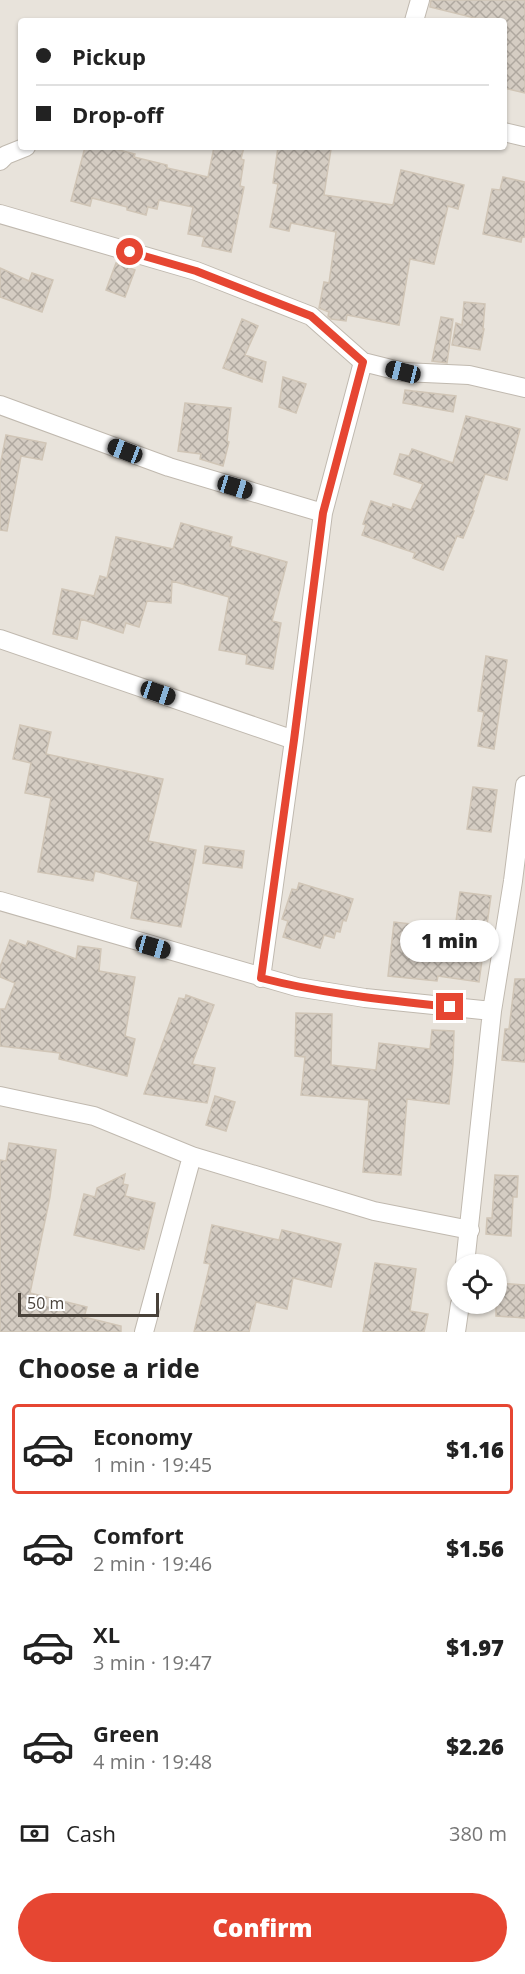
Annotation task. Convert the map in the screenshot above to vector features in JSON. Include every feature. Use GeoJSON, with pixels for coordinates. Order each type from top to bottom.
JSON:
{"type":"FeatureCollection","features":[{"type":"Feature","properties":{"kind":"street"},"geometry":{"type":"LineString","coordinates":[[415,18],[420,0]]}},
{"type":"Feature","properties":{"kind":"street"},"geometry":{"type":"LineString","coordinates":[[507,133],[525,137]]}},
{"type":"Feature","properties":{"kind":"street"},"geometry":{"type":"LineString","coordinates":[[0,161],[6,155],[18,150]]}},
{"type":"Feature","properties":{"kind":"street"},"geometry":{"type":"LineString","coordinates":[[0,214],[196,271],[311,316],[363,362],[403,372],[468,375],[525,388]]}},
{"type":"Feature","properties":{"kind":"street"},"geometry":{"type":"LineString","coordinates":[[261,978],[323,513],[363,362]]}},
{"type":"Feature","properties":{"kind":"street"},"geometry":{"type":"LineString","coordinates":[[0,405],[169,467],[323,513]]}},
{"type":"Feature","properties":{"kind":"street"},"geometry":{"type":"LineString","coordinates":[[0,639],[294,740]]}},
{"type":"Feature","properties":{"kind":"street"},"geometry":{"type":"LineString","coordinates":[[466,1254],[492,1011],[513,881],[525,785]]}},
{"type":"Feature","properties":{"kind":"street"},"geometry":{"type":"LineString","coordinates":[[0,901],[297,987],[365,998],[492,1011]]}},
{"type":"Feature","properties":{"kind":"street"},"geometry":{"type":"LineString","coordinates":[[0,1096],[94,1116],[192,1156],[374,1211],[470,1230]]}},
{"type":"Feature","properties":{"kind":"street"},"geometry":{"type":"LineString","coordinates":[[144,1332],[192,1156]]}},
{"type":"Feature","properties":{"kind":"street"},"geometry":{"type":"LineString","coordinates":[[456,1332],[459,1314]]}},
{"type":"Feature","properties":{"kind":"shaded area"},"geometry":{"type":"Polygon","coordinates":[[[0,0],[525,0],[525,1332],[0,1332],[0,0]]]}},
{"type":"Feature","properties":{"kind":"building"},"geometry":{"type":"Polygon","coordinates":[[[431,0],[525,0],[525,93],[507,89],[507,18],[475,18],[430,7],[431,0]]]}},
{"type":"Feature","properties":{"kind":"building"},"geometry":{"type":"Polygon","coordinates":[[[84,150],[119,150],[135,154],[134,157],[167,165],[167,168],[208,177],[213,150],[243,150],[240,186],[244,187],[231,252],[202,246],[204,237],[188,234],[193,207],[159,200],[157,209],[148,207],[146,215],[127,210],[127,207],[92,198],[90,206],[71,201],[84,150]]]}},
{"type":"Feature","properties":{"kind":"building"},"geometry":{"type":"Polygon","coordinates":[[[278,150],[331,150],[324,195],[393,205],[401,170],[464,185],[458,209],[448,206],[434,264],[410,259],[399,325],[347,315],[346,321],[331,319],[328,316],[329,312],[319,308],[324,282],[329,283],[336,232],[291,223],[289,231],[270,227],[278,184],[273,183],[278,150]]]}},
{"type":"Feature","properties":{"kind":"building"},"geometry":{"type":"Polygon","coordinates":[[[503,177],[525,182],[525,237],[522,237],[521,242],[483,234],[492,189],[500,190],[503,177]]]}},
{"type":"Feature","properties":{"kind":"building"},"geometry":{"type":"Polygon","coordinates":[[[116,263],[135,270],[125,297],[106,290],[116,263]]]}},
{"type":"Feature","properties":{"kind":"building"},"geometry":{"type":"Polygon","coordinates":[[[0,268],[29,281],[32,273],[53,280],[42,312],[0,297],[0,268]]]}},
{"type":"Feature","properties":{"kind":"building"},"geometry":{"type":"Polygon","coordinates":[[[464,302],[485,304],[480,350],[452,345],[456,323],[462,325],[464,302]]]}},
{"type":"Feature","properties":{"kind":"building"},"geometry":{"type":"Polygon","coordinates":[[[441,317],[453,319],[447,363],[432,361],[441,317]]]}},
{"type":"Feature","properties":{"kind":"building"},"geometry":{"type":"Polygon","coordinates":[[[242,319],[258,326],[245,355],[266,362],[262,382],[223,368],[242,319]]]}},
{"type":"Feature","properties":{"kind":"building"},"geometry":{"type":"Polygon","coordinates":[[[283,377],[306,384],[296,413],[279,407],[283,377]]]}},
{"type":"Feature","properties":{"kind":"building"},"geometry":{"type":"Polygon","coordinates":[[[405,390],[456,396],[453,412],[403,403],[405,390]]]}},
{"type":"Feature","properties":{"kind":"building"},"geometry":{"type":"Polygon","coordinates":[[[185,403],[231,408],[227,441],[229,442],[223,466],[200,459],[201,454],[178,451],[185,403]]]}},
{"type":"Feature","properties":{"kind":"building"},"geometry":{"type":"Polygon","coordinates":[[[466,416],[520,429],[507,480],[485,474],[463,538],[457,536],[443,570],[413,558],[415,553],[362,535],[366,525],[363,524],[371,501],[392,508],[393,504],[411,510],[423,484],[394,474],[400,454],[409,456],[412,449],[453,463],[466,416]]]}},
{"type":"Feature","properties":{"kind":"building"},"geometry":{"type":"Polygon","coordinates":[[[6,435],[46,443],[42,460],[21,456],[7,531],[0,530],[0,466],[6,435]]]}},
{"type":"Feature","properties":{"kind":"building"},"geometry":{"type":"Polygon","coordinates":[[[181,523],[232,537],[230,546],[287,562],[272,621],[281,623],[273,669],[246,664],[247,655],[219,650],[229,597],[172,581],[171,603],[147,601],[139,627],[126,623],[123,633],[81,619],[77,639],[53,634],[62,589],[94,596],[100,576],[107,578],[116,537],[173,549],[181,523]]]}},
{"type":"Feature","properties":{"kind":"building"},"geometry":{"type":"Polygon","coordinates":[[[486,656],[507,660],[494,749],[478,746],[484,712],[478,711],[486,656]]]}},
{"type":"Feature","properties":{"kind":"building"},"geometry":{"type":"Polygon","coordinates":[[[20,725],[51,732],[46,754],[163,779],[148,841],[196,850],[181,927],[131,918],[138,882],[95,871],[93,881],[38,872],[51,798],[25,793],[31,763],[13,759],[20,725]]]}},
{"type":"Feature","properties":{"kind":"building"},"geometry":{"type":"Polygon","coordinates":[[[473,787],[497,790],[491,832],[467,829],[473,787]]]}},
{"type":"Feature","properties":{"kind":"building"},"geometry":{"type":"Polygon","coordinates":[[[205,846],[244,851],[242,868],[203,863],[205,846]]]}},
{"type":"Feature","properties":{"kind":"building"},"geometry":{"type":"Polygon","coordinates":[[[299,883],[353,899],[340,932],[336,931],[334,938],[324,935],[320,948],[283,937],[288,921],[282,919],[292,889],[297,890],[299,883]]]}},
{"type":"Feature","properties":{"kind":"building"},"geometry":{"type":"Polygon","coordinates":[[[460,892],[491,896],[479,982],[438,976],[437,981],[388,976],[394,922],[455,929],[460,892]]]}},
{"type":"Feature","properties":{"kind":"building"},"geometry":{"type":"Polygon","coordinates":[[[10,940],[26,946],[28,941],[76,959],[78,946],[101,949],[99,971],[135,977],[125,1036],[135,1039],[127,1076],[59,1059],[60,1053],[0,1046],[0,1009],[5,1009],[15,983],[0,977],[0,967],[10,940]]]}},
{"type":"Feature","properties":{"kind":"building"},"geometry":{"type":"Polygon","coordinates":[[[515,979],[525,979],[525,1062],[502,1060],[505,1029],[509,1029],[515,979]]]}},
{"type":"Feature","properties":{"kind":"building"},"geometry":{"type":"Polygon","coordinates":[[[186,995],[214,1005],[192,1064],[215,1068],[207,1103],[144,1094],[179,998],[185,999],[186,995]]]}},
{"type":"Feature","properties":{"kind":"building"},"geometry":{"type":"Polygon","coordinates":[[[296,1013],[332,1014],[331,1065],[376,1070],[379,1043],[430,1049],[432,1030],[454,1031],[449,1104],[407,1099],[401,1175],[363,1172],[369,1100],[301,1095],[305,1057],[295,1056],[296,1013]]]}},
{"type":"Feature","properties":{"kind":"building"},"geometry":{"type":"Polygon","coordinates":[[[215,1096],[235,1102],[226,1131],[206,1125],[215,1096]]]}},
{"type":"Feature","properties":{"kind":"building"},"geometry":{"type":"Polygon","coordinates":[[[9,1143],[56,1150],[50,1197],[30,1293],[87,1307],[84,1317],[121,1326],[121,1332],[0,1332],[0,1160],[6,1161],[9,1143]]]}},
{"type":"Feature","properties":{"kind":"building"},"geometry":{"type":"Polygon","coordinates":[[[125,1174],[123,1184],[128,1185],[125,1196],[155,1203],[144,1249],[139,1248],[139,1250],[74,1235],[84,1194],[95,1197],[97,1188],[125,1174]]]}},
{"type":"Feature","properties":{"kind":"building"},"geometry":{"type":"Polygon","coordinates":[[[495,1175],[518,1176],[517,1197],[513,1197],[511,1236],[486,1234],[487,1218],[492,1218],[495,1175]]]}},
{"type":"Feature","properties":{"kind":"building"},"geometry":{"type":"Polygon","coordinates":[[[212,1225],[279,1240],[282,1230],[341,1244],[331,1287],[293,1278],[287,1309],[256,1302],[249,1332],[194,1332],[210,1264],[204,1263],[212,1225]]]}},
{"type":"Feature","properties":{"kind":"building"},"geometry":{"type":"Polygon","coordinates":[[[375,1263],[416,1269],[410,1311],[428,1314],[424,1332],[363,1332],[375,1263]]]}},
{"type":"Feature","properties":{"kind":"building"},"geometry":{"type":"Polygon","coordinates":[[[507,1284],[525,1285],[525,1318],[496,1316],[496,1314],[507,1314],[507,1284]]]}},
{"type":"Feature","properties":{"kind":"route"},"geometry":{"type":"LineString","coordinates":[[130,252],[196,271],[311,316],[363,362],[323,513],[261,978],[297,987],[365,998],[450,1007]]}}]}
